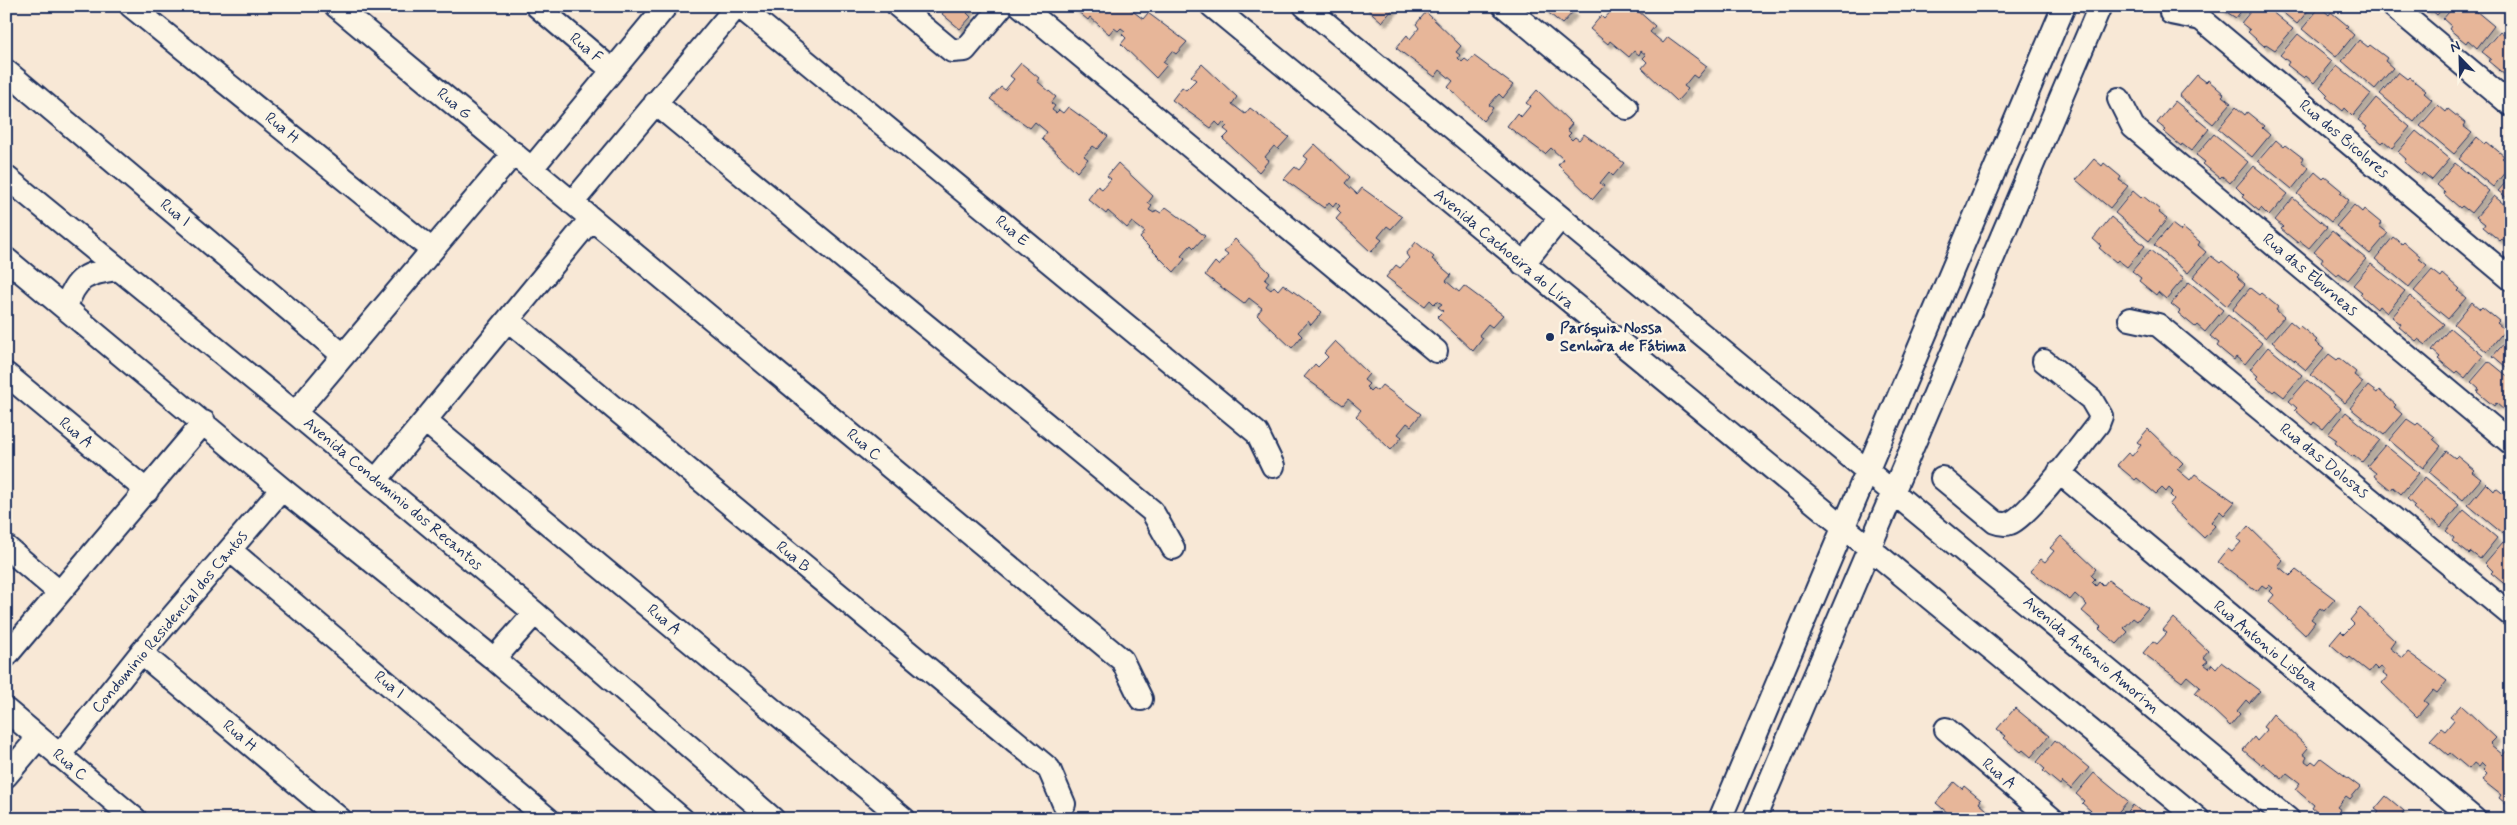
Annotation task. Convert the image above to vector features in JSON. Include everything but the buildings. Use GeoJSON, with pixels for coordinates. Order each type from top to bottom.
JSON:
{"type":"FeatureCollection","features":[{"type":"Feature","properties":{"kind":"street","name":"Rua H"},"geometry":{"type":"LineString","coordinates":[[132,6],[432,250]]}},
{"type":"Feature","properties":{"kind":"street","name":"Rua G"},"geometry":{"type":"LineString","coordinates":[[336,6],[572,202]]}},
{"type":"Feature","properties":{"kind":"street","name":"Rua F"},"geometry":{"type":"LineString","coordinates":[[537,6],[612,70]]}},
{"type":"Feature","properties":{"kind":"street"},"geometry":{"type":"LineString","coordinates":[[532,168],[666,6]]}},
{"type":"Feature","properties":{"kind":"street"},"geometry":{"type":"LineString","coordinates":[[572,202],[738,6]]}},
{"type":"Feature","properties":{"kind":"street","name":"Rua E"},"geometry":{"type":"LineString","coordinates":[[738,6],[1257,433],[1272,466]]}},
{"type":"Feature","properties":{"kind":"street"},"geometry":{"type":"LineString","coordinates":[[898,6],[952,51],[965,50],[1002,6]]}},
{"type":"Feature","properties":{"kind":"street"},"geometry":{"type":"LineString","coordinates":[[1021,6],[1436,351]]}},
{"type":"Feature","properties":{"kind":"street","name":"Avenida Cachoeira do Lira"},"geometry":{"type":"LineString","coordinates":[[1212,6],[1869,548]]}},
{"type":"Feature","properties":{"kind":"street"},"geometry":{"type":"LineString","coordinates":[[1305,6],[1868,471]]}},
{"type":"Feature","properties":{"kind":"street"},"geometry":{"type":"LineString","coordinates":[[1504,6],[1627,108]]}},
{"type":"Feature","properties":{"kind":"street"},"geometry":{"type":"LineString","coordinates":[[1720,819],[1845,527],[1925,330],[2064,6]]}},
{"type":"Feature","properties":{"kind":"street"},"geometry":{"type":"LineString","coordinates":[[1754,819],[2100,6]]}},
{"type":"Feature","properties":{"kind":"street"},"geometry":{"type":"LineString","coordinates":[[2393,6],[2511,105]]}},
{"type":"Feature","properties":{"kind":"street","name":"Rua dos Bicolores"},"geometry":{"type":"LineString","coordinates":[[2171,13],[2201,19],[2511,279]]}},
{"type":"Feature","properties":{"kind":"street","name":"Rua I"},"geometry":{"type":"LineString","coordinates":[[6,71],[343,355]]}},
{"type":"Feature","properties":{"kind":"street","name":"Rua das Eburneas"},"geometry":{"type":"LineString","coordinates":[[2119,99],[2134,127],[2511,443]]}},
{"type":"Feature","properties":{"kind":"street"},"geometry":{"type":"LineString","coordinates":[[655,103],[1152,511],[1173,548]]}},
{"type":"Feature","properties":{"kind":"street"},"geometry":{"type":"LineString","coordinates":[[295,413],[514,153]]}},
{"type":"Feature","properties":{"kind":"street","name":"Avenida Condominio dos Recantos"},"geometry":{"type":"LineString","coordinates":[[6,177],[295,413],[535,613],[773,819]]}},
{"type":"Feature","properties":{"kind":"street","name":"Rua C"},"geometry":{"type":"LineString","coordinates":[[572,202],[1122,660],[1141,699]]}},
{"type":"Feature","properties":{"kind":"street"},"geometry":{"type":"LineString","coordinates":[[1523,264],[1560,218]]}},
{"type":"Feature","properties":{"kind":"street"},"geometry":{"type":"LineString","coordinates":[[376,480],[592,219]]}},
{"type":"Feature","properties":{"kind":"street"},"geometry":{"type":"LineString","coordinates":[[6,259],[204,422],[282,489],[494,659],[682,819]]}},
{"type":"Feature","properties":{"kind":"street"},"geometry":{"type":"LineString","coordinates":[[79,319],[66,308],[80,280],[90,273],[117,269]]}},
{"type":"Feature","properties":{"kind":"street","name":"Rua B"},"geometry":{"type":"LineString","coordinates":[[508,320],[1049,769],[1064,804]]}},
{"type":"Feature","properties":{"kind":"street","name":"Rua das Dolosas"},"geometry":{"type":"LineString","coordinates":[[2130,320],[2158,325],[2511,615]]}},
{"type":"Feature","properties":{"kind":"street"},"geometry":{"type":"LineString","coordinates":[[1942,478],[1995,522],[2002,524],[2010,523],[2019,517],[2059,472],[2098,424],[2101,416],[2091,399],[2044,361]]}},
{"type":"Feature","properties":{"kind":"street","name":"Rua A"},"geometry":{"type":"LineString","coordinates":[[6,374],[146,491]]}},
{"type":"Feature","properties":{"kind":"street","name":"Rua A"},"geometry":{"type":"LineString","coordinates":[[425,421],[904,819]]}},
{"type":"Feature","properties":{"kind":"street"},"geometry":{"type":"LineString","coordinates":[[6,656],[204,422]]}},
{"type":"Feature","properties":{"kind":"street","name":"Avenida Antonio Amorim"},"geometry":{"type":"LineString","coordinates":[[1868,471],[2288,819]]}},
{"type":"Feature","properties":{"kind":"street","name":"Rua Antonio Lisboa"},"geometry":{"type":"LineString","coordinates":[[2059,472],[2474,819]]}},
{"type":"Feature","properties":{"kind":"street","name":"Condominio Residencial dos Cantos"},"geometry":{"type":"LineString","coordinates":[[59,756],[141,653],[282,489]]}},
{"type":"Feature","properties":{"kind":"street"},"geometry":{"type":"LineString","coordinates":[[6,547],[60,592]]}},
{"type":"Feature","properties":{"kind":"street"},"geometry":{"type":"LineString","coordinates":[[1869,548],[2198,819]]}},
{"type":"Feature","properties":{"kind":"street","name":"Rua I"},"geometry":{"type":"LineString","coordinates":[[230,550],[548,819]]}},
{"type":"Feature","properties":{"kind":"street"},"geometry":{"type":"LineString","coordinates":[[494,659],[535,613]]}},
{"type":"Feature","properties":{"kind":"street","name":"Rua H"},"geometry":{"type":"LineString","coordinates":[[141,653],[340,819]]}},
{"type":"Feature","properties":{"kind":"street","name":"Rua C"},"geometry":{"type":"LineString","coordinates":[[6,710],[136,819]]}},
{"type":"Feature","properties":{"kind":"street","name":"Rua A"},"geometry":{"type":"LineString","coordinates":[[1946,729],[2052,819]]}},
{"type":"Feature","properties":{"kind":"street"},"geometry":{"type":"LineString","coordinates":[[6,776],[38,738]]}},
{"type":"Feature","properties":{"kind":"place","name":"Paróquia Nossa Senhora de Fátima"},"geometry":{"type":"Point","coordinates":[1550,337]}}]}
